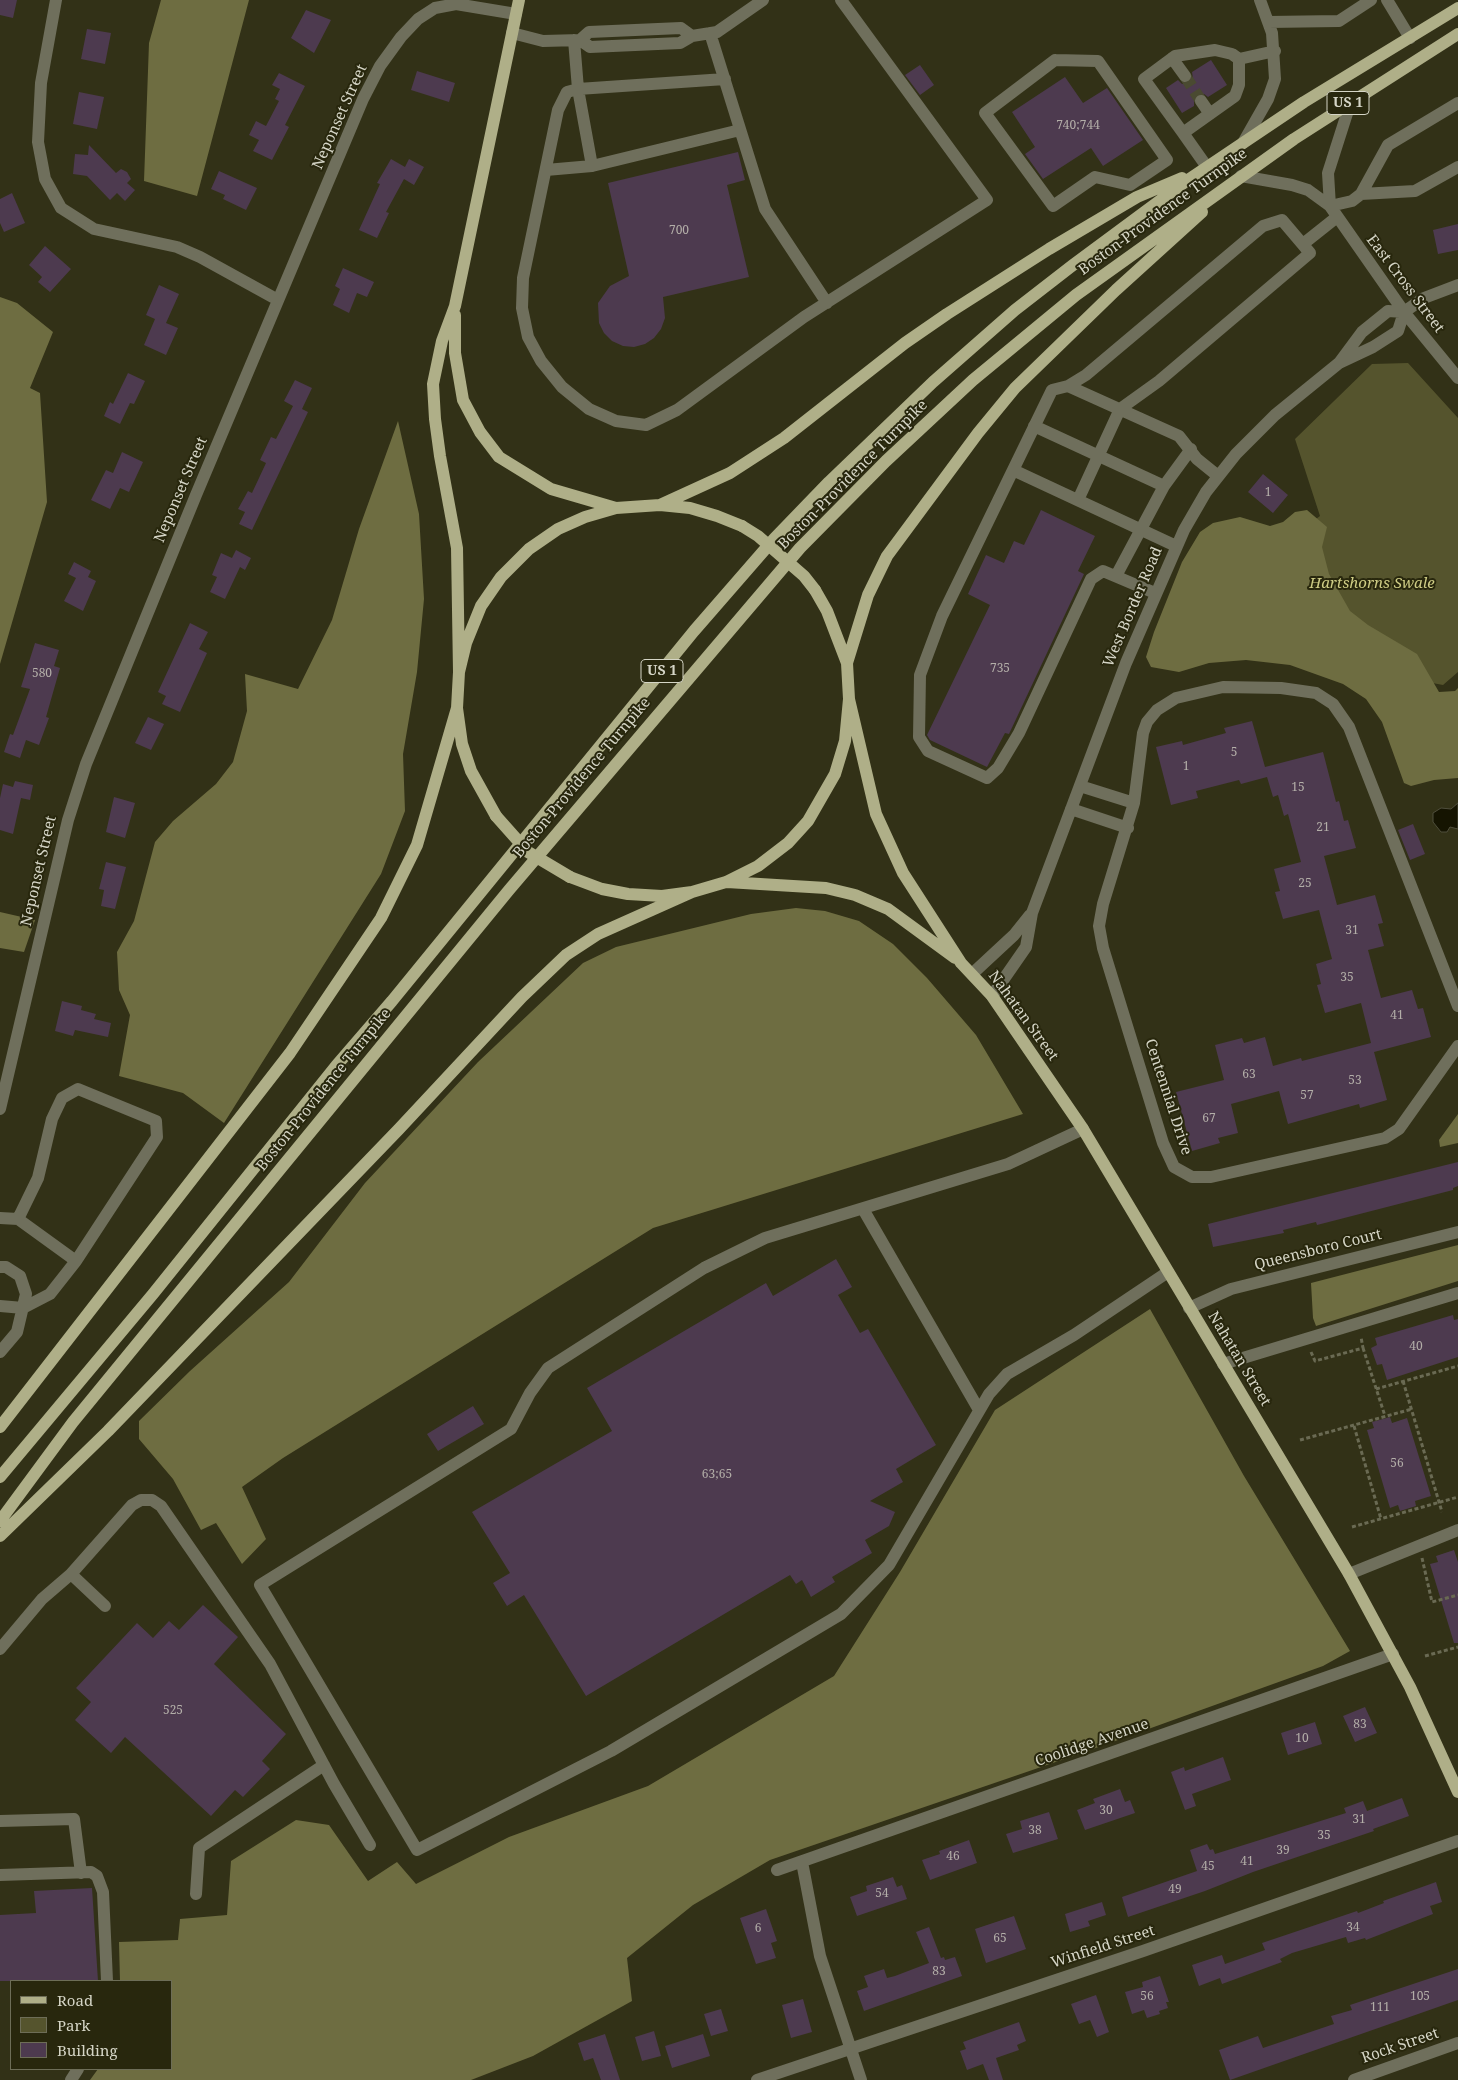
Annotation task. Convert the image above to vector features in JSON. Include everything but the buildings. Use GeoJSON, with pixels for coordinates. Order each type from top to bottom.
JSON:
{"type":"FeatureCollection","features":[{"type":"Feature","properties":{"kind":"main road"},"geometry":{"type":"LineString","coordinates":[[519,0],[455,306],[442,341],[433,384],[434,419],[457,548],[458,708],[462,744],[471,771],[496,816],[528,852],[570,877],[602,889],[628,894],[662,896],[692,892]]}},
{"type":"Feature","properties":{"kind":"main road","name":"Boston-Providence Turnpike"},"geometry":{"type":"LineString","coordinates":[[0,1477],[153,1294],[323,1081],[694,631],[774,539],[882,429],[1015,310],[1207,167],[1304,102],[1458,8]]}},
{"type":"Feature","properties":{"kind":"main road","name":"Boston-Providence Turnpike"},"geometry":{"type":"LineString","coordinates":[[0,1520],[79,1414],[509,890],[800,548],[886,461],[973,380],[1076,294],[1241,176],[1351,101],[1458,34]]}},
{"type":"Feature","properties":{"kind":"main road"},"geometry":{"type":"LineString","coordinates":[[660,505],[730,474],[784,438],[905,343],[1049,249],[1137,197],[1207,167]]}},
{"type":"Feature","properties":{"kind":"main road"},"geometry":{"type":"LineString","coordinates":[[847,663],[868,595],[887,556],[933,492],[1015,388],[1116,290],[1241,176]]}},
{"type":"Feature","properties":{"kind":"main road"},"geometry":{"type":"LineString","coordinates":[[455,306],[455,353],[463,400],[480,432],[499,457],[551,489],[616,508]]}},
{"type":"Feature","properties":{"kind":"main road"},"geometry":{"type":"LineString","coordinates":[[0,1536],[108,1431],[399,1129],[522,997],[566,955],[598,934],[692,892],[726,882],[758,866],[788,843],[808,820],[835,774],[845,741],[849,699],[847,663],[827,611],[815,590],[804,576],[765,541],[742,526],[690,508],[660,505],[616,508],[585,517],[558,529],[517,559],[501,577],[481,606],[466,643],[459,672]]}},
{"type":"Feature","properties":{"kind":"main road","name":"Nahatan Street"},"geometry":{"type":"LineString","coordinates":[[849,699],[870,790],[887,840],[903,873],[961,963]]}},
{"type":"Feature","properties":{"kind":"main road"},"geometry":{"type":"LineString","coordinates":[[0,1426],[284,1060],[381,918],[418,845],[458,708]]}},
{"type":"Feature","properties":{"kind":"main road","name":"Nahatan Street"},"geometry":{"type":"LineString","coordinates":[[726,882],[826,888],[855,894],[888,909],[961,963],[992,996],[1083,1129],[1349,1574],[1393,1654],[1458,1792]]}},
{"type":"Feature","properties":{"kind":"street"},"geometry":{"type":"LineString","coordinates":[[56,0],[41,83],[38,142],[45,179],[61,208],[94,229],[177,247],[200,257],[278,300]]}},
{"type":"Feature","properties":{"kind":"street"},"geometry":{"type":"LineString","coordinates":[[512,33],[543,41],[577,40],[589,32],[681,28],[692,36],[717,32],[763,0]]}},
{"type":"Feature","properties":{"kind":"street"},"geometry":{"type":"LineString","coordinates":[[725,79],[578,89],[567,92],[558,110],[523,278],[522,308],[528,337],[541,362],[562,387],[589,409],[616,420],[646,425],[677,410],[827,303],[987,200],[841,0]]}},
{"type":"Feature","properties":{"kind":"street"},"geometry":{"type":"LineString","coordinates":[[1243,143],[1268,99],[1275,79],[1275,51],[1260,0]]}},
{"type":"Feature","properties":{"kind":"street"},"geometry":{"type":"LineString","coordinates":[[1268,22],[1339,21],[1352,5],[1371,0]]}},
{"type":"Feature","properties":{"kind":"street"},"geometry":{"type":"LineString","coordinates":[[1387,0],[1410,38]]}},
{"type":"Feature","properties":{"kind":"street","name":"Neponset Street"},"geometry":{"type":"LineString","coordinates":[[0,1109],[68,820],[86,764],[363,99],[380,66],[401,37],[418,19],[435,8],[456,4],[516,14]]}},
{"type":"Feature","properties":{"kind":"street"},"geometry":{"type":"LineString","coordinates":[[710,33],[764,209],[827,303]]}},
{"type":"Feature","properties":{"kind":"street"},"geometry":{"type":"LineString","coordinates":[[577,40],[578,89],[592,166]]}},
{"type":"Feature","properties":{"kind":"street"},"geometry":{"type":"LineString","coordinates":[[1207,167],[1144,79],[1175,56],[1215,50],[1240,59],[1275,51]]}},
{"type":"Feature","properties":{"kind":"street"},"geometry":{"type":"LineString","coordinates":[[1172,58],[1184,76]]}},
{"type":"Feature","properties":{"kind":"street"},"geometry":{"type":"LineString","coordinates":[[1183,133],[1235,96],[1239,85],[1240,59]]}},
{"type":"Feature","properties":{"kind":"street"},"geometry":{"type":"LineString","coordinates":[[1130,185],[1166,160],[1098,61],[1056,60],[985,113],[1053,206],[1095,178],[1130,185],[1137,197]]}},
{"type":"Feature","properties":{"kind":"street"},"geometry":{"type":"LineString","coordinates":[[1202,101],[1210,114]]}},
{"type":"Feature","properties":{"kind":"street"},"geometry":{"type":"LineString","coordinates":[[1334,212],[1328,173],[1351,101]]}},
{"type":"Feature","properties":{"kind":"street"},"geometry":{"type":"LineString","coordinates":[[1303,244],[1334,212],[1361,194],[1388,146],[1458,103]]}},
{"type":"Feature","properties":{"kind":"street"},"geometry":{"type":"LineString","coordinates":[[546,170],[592,166],[740,130]]}},
{"type":"Feature","properties":{"kind":"street"},"geometry":{"type":"LineString","coordinates":[[1361,194],[1415,190],[1458,167]]}},
{"type":"Feature","properties":{"kind":"street","name":"East Cross Street"},"geometry":{"type":"LineString","coordinates":[[1241,176],[1292,184],[1308,190],[1334,212],[1404,312],[1458,378]]}},
{"type":"Feature","properties":{"kind":"street"},"geometry":{"type":"LineString","coordinates":[[1078,500],[1120,409],[1159,381],[1310,254],[1282,220],[1263,226],[1086,375],[1068,386],[1052,390],[942,616],[920,675],[918,736],[928,751],[987,778],[998,768],[1019,733],[1091,578],[1104,571],[1155,593]]}},
{"type":"Feature","properties":{"kind":"street","name":"West Border Road"},"geometry":{"type":"LineString","coordinates":[[1339,363],[1373,347],[1398,331],[1404,312],[1424,298],[1458,285]]}},
{"type":"Feature","properties":{"kind":"street","name":"West Border Road"},"geometry":{"type":"LineString","coordinates":[[1032,913],[1126,662],[1176,546],[1206,492],[1236,454],[1276,415],[1339,363],[1362,332],[1388,311],[1404,312]]}},
{"type":"Feature","properties":{"kind":"street"},"geometry":{"type":"LineString","coordinates":[[1068,386],[1179,436],[1197,458],[1218,476]]}},
{"type":"Feature","properties":{"kind":"street"},"geometry":{"type":"LineString","coordinates":[[1034,426],[1164,486]]}},
{"type":"Feature","properties":{"kind":"street"},"geometry":{"type":"LineString","coordinates":[[1116,576],[1164,486],[1191,449]]}},
{"type":"Feature","properties":{"kind":"street"},"geometry":{"type":"LineString","coordinates":[[1013,470],[1176,546]]}},
{"type":"Feature","properties":{"kind":"street","name":"Centennial Drive"},"geometry":{"type":"LineString","coordinates":[[1458,1006],[1349,727],[1333,704],[1316,693],[1281,688],[1223,687],[1176,698],[1156,710],[1147,722],[1137,769],[1134,803],[1128,828],[1103,904],[1099,926],[1103,948],[1163,1143],[1174,1167],[1192,1177],[1211,1177],[1385,1138],[1399,1129],[1458,1046]]}},
{"type":"Feature","properties":{"kind":"street"},"geometry":{"type":"LineString","coordinates":[[1080,786],[1134,803]]}},
{"type":"Feature","properties":{"kind":"street"},"geometry":{"type":"LineString","coordinates":[[1071,810],[1128,828]]}},
{"type":"Feature","properties":{"kind":"street"},"geometry":{"type":"LineString","coordinates":[[972,974],[1014,935],[1032,913]]}},
{"type":"Feature","properties":{"kind":"street"},"geometry":{"type":"LineString","coordinates":[[992,996],[1026,947],[1032,913]]}},
{"type":"Feature","properties":{"kind":"street"},"geometry":{"type":"LineString","coordinates":[[0,1306],[23,1308],[50,1294],[76,1260],[157,1137],[156,1121],[78,1089],[62,1098],[52,1119],[38,1178],[18,1219]]}},
{"type":"Feature","properties":{"kind":"street"},"geometry":{"type":"LineString","coordinates":[[1083,1129],[1008,1164],[765,1238],[704,1268],[548,1368],[530,1393],[511,1429],[260,1585],[417,1850],[611,1751],[841,1614],[889,1565],[979,1410],[989,1394],[1007,1374],[1074,1335],[1168,1272]]}},
{"type":"Feature","properties":{"kind":"street"},"geometry":{"type":"LineString","coordinates":[[863,1209],[979,1410]]}},
{"type":"Feature","properties":{"kind":"street"},"geometry":{"type":"LineString","coordinates":[[0,1218],[18,1219],[76,1260]]}},
{"type":"Feature","properties":{"kind":"street","name":"Queensboro Court"},"geometry":{"type":"LineString","coordinates":[[1189,1308],[1231,1289],[1458,1232]]}},
{"type":"Feature","properties":{"kind":"street"},"geometry":{"type":"LineString","coordinates":[[0,1267],[6,1267],[20,1276],[26,1294],[17,1332],[0,1352]]}},
{"type":"Feature","properties":{"kind":"street"},"geometry":{"type":"LineString","coordinates":[[1223,1364],[1458,1293]]}},
{"type":"Feature","properties":{"kind":"street"},"geometry":{"type":"LineString","coordinates":[[0,1649],[42,1599],[70,1574],[132,1505],[141,1500],[152,1500],[161,1506],[270,1664],[324,1765],[370,1845]]}},
{"type":"Feature","properties":{"kind":"street"},"geometry":{"type":"LineString","coordinates":[[1349,1574],[1458,1530]]}},
{"type":"Feature","properties":{"kind":"street"},"geometry":{"type":"LineString","coordinates":[[70,1574],[105,1606]]}},
{"type":"Feature","properties":{"kind":"street","name":"Coolidge Avenue"},"geometry":{"type":"LineString","coordinates":[[777,1870],[1393,1654]]}},
{"type":"Feature","properties":{"kind":"street"},"geometry":{"type":"LineString","coordinates":[[196,1894],[199,1848],[324,1765]]}},
{"type":"Feature","properties":{"kind":"street"},"geometry":{"type":"LineString","coordinates":[[0,1821],[74,1819],[81,1873]]}},
{"type":"Feature","properties":{"kind":"street","name":"Winfield Street"},"geometry":{"type":"LineString","coordinates":[[757,2080],[850,2047],[1142,1952],[1458,1841]]}},
{"type":"Feature","properties":{"kind":"street"},"geometry":{"type":"LineString","coordinates":[[802,1862],[820,1956],[861,2080]]}},
{"type":"Feature","properties":{"kind":"street"},"geometry":{"type":"LineString","coordinates":[[0,1875],[92,1872],[97,1876],[103,1892],[107,1980]]}},
{"type":"Feature","properties":{"kind":"street","name":"Rock Street"},"geometry":{"type":"LineString","coordinates":[[1354,2080],[1458,2043]]}},
{"type":"Feature","properties":{"kind":"path"},"geometry":{"type":"LineString","coordinates":[[1363,1348],[1385,1416]]}},
{"type":"Feature","properties":{"kind":"path"},"geometry":{"type":"LineString","coordinates":[[1376,1389],[1458,1366]]}},
{"type":"Feature","properties":{"kind":"path"},"geometry":{"type":"LineString","coordinates":[[1403,1382],[1442,1512]]}},
{"type":"Feature","properties":{"kind":"path"},"geometry":{"type":"LineString","coordinates":[[1300,1440],[1412,1410]]}},
{"type":"Feature","properties":{"kind":"path"},"geometry":{"type":"LineString","coordinates":[[1354,1426],[1381,1519]]}},
{"type":"Feature","properties":{"kind":"path"},"geometry":{"type":"LineString","coordinates":[[1352,1527],[1458,1497]]}},
{"type":"Feature","properties":{"kind":"path"},"geometry":{"type":"LineString","coordinates":[[1422,1557],[1432,1602],[1458,1595]]}},
{"type":"Feature","properties":{"kind":"path"},"geometry":{"type":"LineString","coordinates":[[1425,1656],[1458,1648]]}},
{"type":"Feature","properties":{"kind":"green space","name":"Hartshorns Swale"},"geometry":{"type":"Polygon","coordinates":[[[1408,363],[1458,418],[1458,672],[1443,685],[1337,665],[1284,543],[1320,516],[1295,439],[1372,364],[1408,363]]]}},
{"type":"Feature","properties":{"kind":"shaded area"},"geometry":{"type":"Polygon","coordinates":[[[161,0],[249,0],[197,196],[144,181],[149,43],[161,0]]]}},
{"type":"Feature","properties":{"kind":"shaded area"},"geometry":{"type":"Polygon","coordinates":[[[0,297],[17,303],[53,332],[30,388],[40,393],[47,502],[0,664],[0,297]]]}},
{"type":"Feature","properties":{"kind":"shaded area"},"geometry":{"type":"Polygon","coordinates":[[[398,421],[419,514],[424,599],[417,672],[403,754],[405,811],[381,874],[224,1123],[183,1093],[119,1076],[130,1015],[119,990],[117,952],[134,921],[155,842],[173,821],[216,784],[233,762],[247,711],[245,674],[298,689],[332,620],[359,529],[398,421]]]}},
{"type":"Feature","properties":{"kind":"shaded area"},"geometry":{"type":"Polygon","coordinates":[[[1307,510],[1327,527],[1322,547],[1329,574],[1350,611],[1368,625],[1417,654],[1439,692],[1455,691],[1458,688],[1458,778],[1434,780],[1411,786],[1404,783],[1382,722],[1366,699],[1343,684],[1290,665],[1246,660],[1209,663],[1179,672],[1151,667],[1146,657],[1154,632],[1182,562],[1200,532],[1213,523],[1240,517],[1270,526],[1283,522],[1295,512],[1307,510]]]}},
{"type":"Feature","properties":{"kind":"shaded area"},"geometry":{"type":"Polygon","coordinates":[[[1458,803],[1458,829],[1450,827],[1447,832],[1441,832],[1433,822],[1433,813],[1441,808],[1451,809],[1458,803]]]}},
{"type":"Feature","properties":{"kind":"shaded area"},"geometry":{"type":"Polygon","coordinates":[[[796,908],[825,911],[859,921],[893,944],[927,978],[976,1035],[1023,1114],[653,1228],[283,1458],[242,1487],[266,1539],[242,1564],[216,1523],[201,1530],[173,1479],[139,1439],[139,1421],[190,1371],[289,1282],[365,1183],[478,1062],[583,963],[616,947],[751,914],[796,908]]]}},
{"type":"Feature","properties":{"kind":"shaded area"},"geometry":{"type":"Polygon","coordinates":[[[0,912],[35,920],[24,952],[0,948],[0,912]]]}},
{"type":"Feature","properties":{"kind":"shaded area"},"geometry":{"type":"Polygon","coordinates":[[[1458,1114],[1458,1143],[1440,1147],[1439,1140],[1458,1114]]]}},
{"type":"Feature","properties":{"kind":"shaded area"},"geometry":{"type":"Polygon","coordinates":[[[1458,1245],[1458,1281],[1316,1326],[1313,1318],[1311,1283],[1458,1245]]]}},
{"type":"Feature","properties":{"kind":"shaded area"},"geometry":{"type":"Polygon","coordinates":[[[1150,1309],[1244,1476],[1350,1651],[1323,1666],[1079,1754],[770,1860],[693,1905],[627,1958],[632,2001],[533,2056],[471,2080],[90,2080],[97,2070],[172,2070],[172,1980],[120,1980],[119,1942],[178,1940],[180,1919],[227,1915],[231,1861],[296,1820],[329,1825],[368,1881],[397,1862],[416,1884],[509,1837],[648,1786],[834,1676],[900,1572],[995,1410],[1150,1309]]]}},
{"type":"Feature","properties":{"kind":"tunnel"},"geometry":{"type":"LineString","coordinates":[[1185,76],[1201,101]]}}]}
